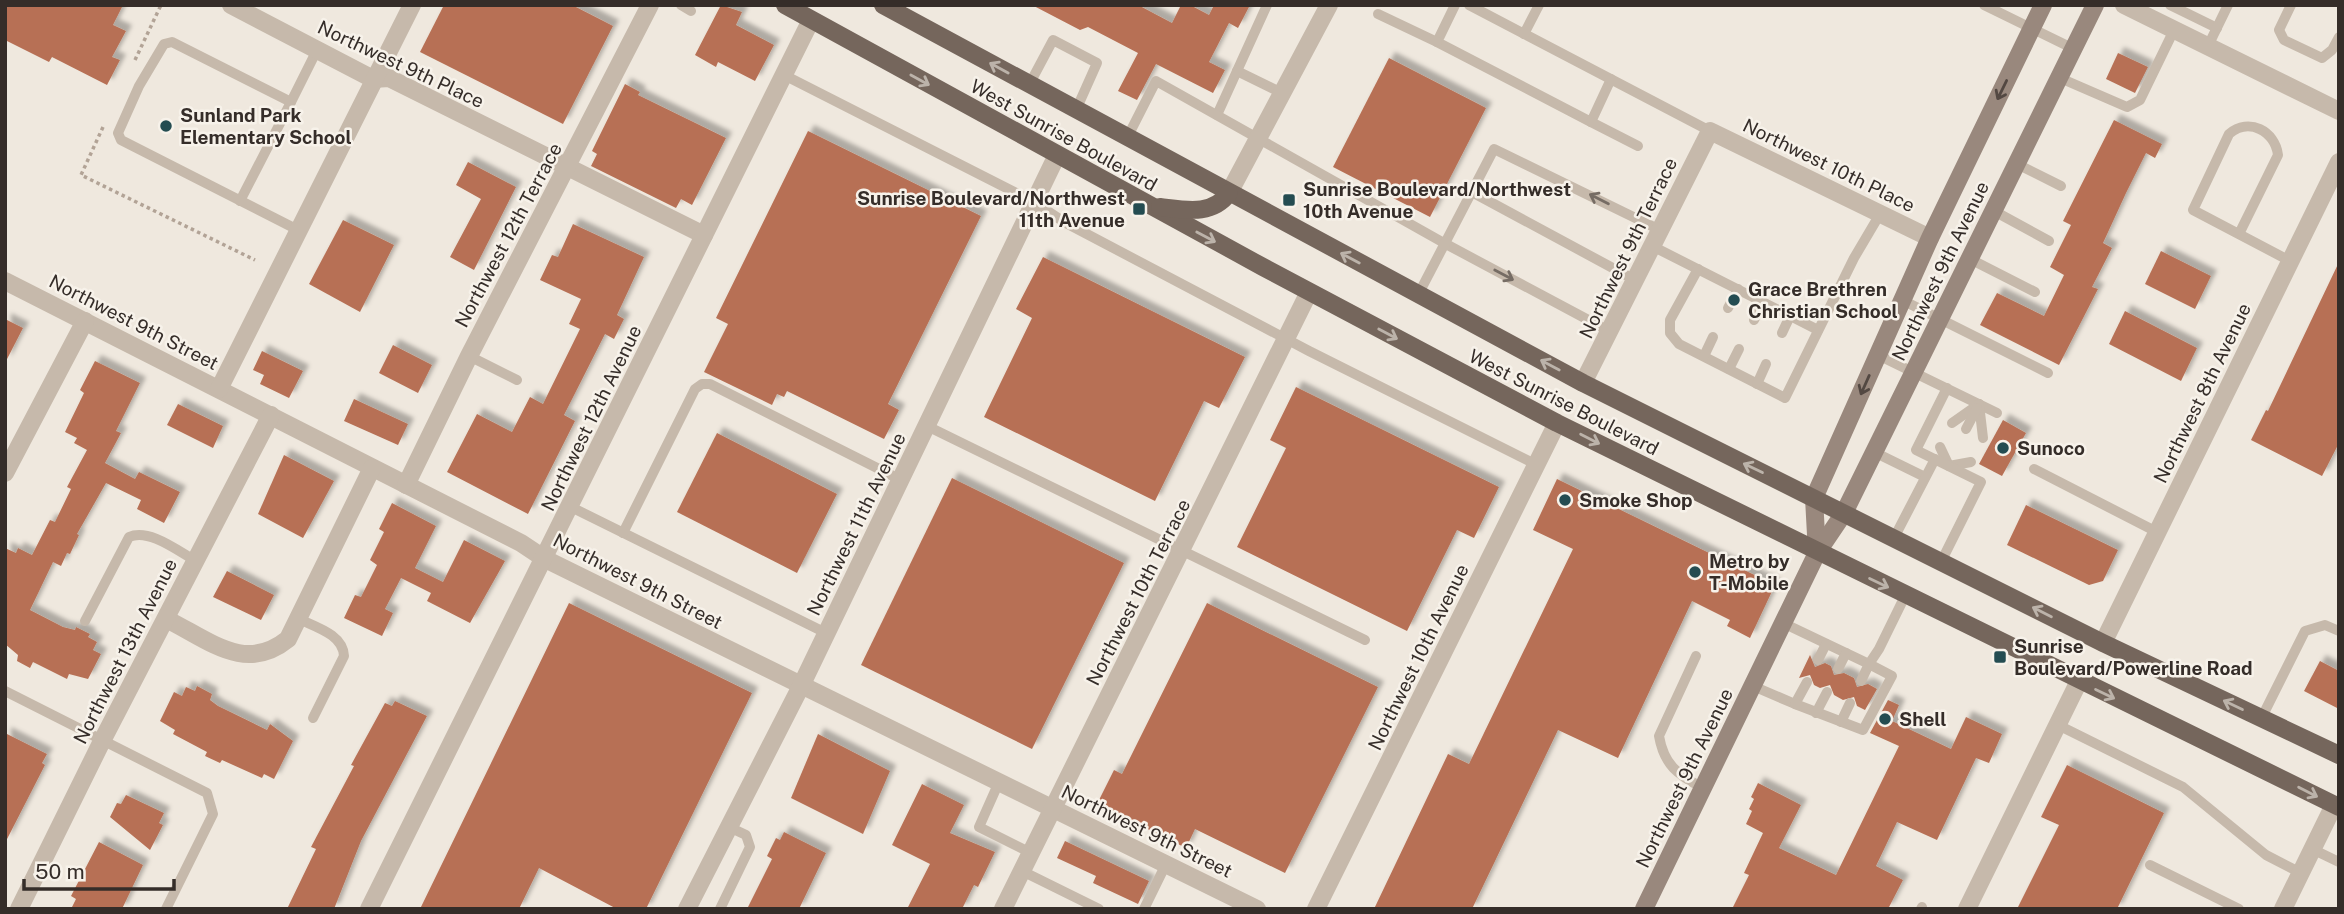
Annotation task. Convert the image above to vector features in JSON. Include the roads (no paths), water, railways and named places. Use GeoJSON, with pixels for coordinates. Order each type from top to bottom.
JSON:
{"type":"FeatureCollection","features":[{"type":"Feature","properties":{"kind":"main road","name":"West Sunrise Boulevard"},"geometry":{"type":"LineString","coordinates":[[785,5],[1150,206],[1557,423],[2336,806]]}},
{"type":"Feature","properties":{"kind":"main road","name":"West Sunrise Boulevard"},"geometry":{"type":"LineString","coordinates":[[883,5],[1583,383],[2103,643],[2339,755]]}},
{"type":"Feature","properties":{"kind":"main road","name":"Northwest 9th Avenue"},"geometry":{"type":"LineString","coordinates":[[1817,553],[1814,498],[1930,238],[2043,5]]}},
{"type":"Feature","properties":{"kind":"main road","name":"Northwest 9th Avenue"},"geometry":{"type":"LineString","coordinates":[[1644,909],[1817,553],[1844,513],[2095,5]]}},
{"type":"Feature","properties":{"kind":"main road"},"geometry":{"type":"LineString","coordinates":[[1150,206],[1191,211],[1209,209],[1220,205],[1229,193]]}},
{"type":"Feature","properties":{"kind":"street","name":"Northwest 9th Place"},"geometry":{"type":"LineString","coordinates":[[231,5],[373,79],[389,78],[704,235]]}},
{"type":"Feature","properties":{"kind":"street"},"geometry":{"type":"LineString","coordinates":[[219,388],[412,5]]}},
{"type":"Feature","properties":{"kind":"street"},"geometry":{"type":"LineString","coordinates":[[1229,193],[1329,5]]}},
{"type":"Feature","properties":{"kind":"street"},"geometry":{"type":"LineString","coordinates":[[2124,5],[2153,12],[2174,30],[2339,111]]}},
{"type":"Feature","properties":{"kind":"street","name":"Northwest 12th Terrace"},"geometry":{"type":"LineString","coordinates":[[406,485],[469,356],[649,6]]}},
{"type":"Feature","properties":{"kind":"street","name":"Northwest 12th Avenue"},"geometry":{"type":"LineString","coordinates":[[369,909],[811,20]]}},
{"type":"Feature","properties":{"kind":"street","name":"Northwest 10th Place"},"geometry":{"type":"LineString","coordinates":[[1710,131],[1930,238]]}},
{"type":"Feature","properties":{"kind":"street","name":"Northwest 9th Terrace"},"geometry":{"type":"LineString","coordinates":[[1583,383],[1710,131]]}},
{"type":"Feature","properties":{"kind":"street","name":"Northwest 11th Avenue"},"geometry":{"type":"LineString","coordinates":[[687,909],[801,685],[1058,155]]}},
{"type":"Feature","properties":{"kind":"street","name":"Northwest 8th Avenue"},"geometry":{"type":"LineString","coordinates":[[2103,643],[2339,162]]}},
{"type":"Feature","properties":{"kind":"street","name":"Northwest 9th Street"},"geometry":{"type":"LineString","coordinates":[[5,281],[521,543],[545,559],[1257,909]]}},
{"type":"Feature","properties":{"kind":"street","name":"Northwest 10th Terrace"},"geometry":{"type":"LineString","coordinates":[[1003,909],[1309,292]]}},
{"type":"Feature","properties":{"kind":"street"},"geometry":{"type":"LineString","coordinates":[[5,473],[85,321]]}},
{"type":"Feature","properties":{"kind":"street","name":"Northwest 13th Avenue"},"geometry":{"type":"LineString","coordinates":[[19,909],[103,739],[271,415]]}},
{"type":"Feature","properties":{"kind":"street","name":"Northwest 10th Avenue"},"geometry":{"type":"LineString","coordinates":[[1316,909],[1557,423]]}},
{"type":"Feature","properties":{"kind":"street"},"geometry":{"type":"LineString","coordinates":[[166,619],[234,652],[261,656],[273,651],[288,639],[373,468]]}},
{"type":"Feature","properties":{"kind":"street"},"geometry":{"type":"LineString","coordinates":[[1967,909],[2079,681]]}},
{"type":"Feature","properties":{"kind":"street"},"geometry":{"type":"LineString","coordinates":[[2289,907],[2312,849],[2336,806]]}},
{"type":"Feature","properties":{"kind":"lane"},"geometry":{"type":"LineString","coordinates":[[681,5],[691,11]]}},
{"type":"Feature","properties":{"kind":"lane"},"geometry":{"type":"LineString","coordinates":[[1217,115],[1267,5]]}},
{"type":"Feature","properties":{"kind":"lane"},"geometry":{"type":"LineString","coordinates":[[1437,42],[1455,5]]}},
{"type":"Feature","properties":{"kind":"lane"},"geometry":{"type":"LineString","coordinates":[[1469,5],[1710,131]]}},
{"type":"Feature","properties":{"kind":"lane"},"geometry":{"type":"LineString","coordinates":[[1524,34],[1539,5]]}},
{"type":"Feature","properties":{"kind":"lane"},"geometry":{"type":"LineString","coordinates":[[2170,5],[2217,28]]}},
{"type":"Feature","properties":{"kind":"lane"},"geometry":{"type":"LineString","coordinates":[[2208,46],[2228,5]]}},
{"type":"Feature","properties":{"kind":"lane"},"geometry":{"type":"LineString","coordinates":[[2291,5],[2279,30],[2284,40],[2322,58],[2332,50],[2339,37]]}},
{"type":"Feature","properties":{"kind":"lane"},"geometry":{"type":"LineString","coordinates":[[1988,6],[2074,50]]}},
{"type":"Feature","properties":{"kind":"lane"},"geometry":{"type":"LineString","coordinates":[[1378,14],[1638,146]]}},
{"type":"Feature","properties":{"kind":"lane"},"geometry":{"type":"LineString","coordinates":[[2060,78],[2127,107],[2140,100],[2174,30]]}},
{"type":"Feature","properties":{"kind":"lane"},"geometry":{"type":"LineString","coordinates":[[1029,85],[1053,40],[1097,63],[1076,110]]}},
{"type":"Feature","properties":{"kind":"lane"},"geometry":{"type":"LineString","coordinates":[[291,102],[172,42],[158,49],[119,125],[118,133],[121,140],[298,230]]}},
{"type":"Feature","properties":{"kind":"lane"},"geometry":{"type":"LineString","coordinates":[[240,201],[317,50]]}},
{"type":"Feature","properties":{"kind":"lane"},"geometry":{"type":"LineString","coordinates":[[1237,71],[1282,93]]}},
{"type":"Feature","properties":{"kind":"lane"},"geometry":{"type":"LineString","coordinates":[[784,75],[1034,202],[1063,222],[1537,465]]}},
{"type":"Feature","properties":{"kind":"lane"},"geometry":{"type":"LineString","coordinates":[[1591,122],[1611,79]]}},
{"type":"Feature","properties":{"kind":"lane"},"geometry":{"type":"LineString","coordinates":[[1127,138],[1156,82],[1444,243],[1609,331]]}},
{"type":"Feature","properties":{"kind":"lane"},"geometry":{"type":"LineString","coordinates":[[2239,234],[2278,155],[2277,144],[2267,134],[2250,125],[2237,127],[2229,134],[2193,210],[2290,261]]}},
{"type":"Feature","properties":{"kind":"lane"},"geometry":{"type":"LineString","coordinates":[[1418,295],[1491,151],[1498,148],[1656,238],[1698,269],[1818,331]]}},
{"type":"Feature","properties":{"kind":"lane"},"geometry":{"type":"LineString","coordinates":[[2017,163],[2061,186]]}},
{"type":"Feature","properties":{"kind":"lane"},"geometry":{"type":"LineString","coordinates":[[1470,191],[1635,280]]}},
{"type":"Feature","properties":{"kind":"lane"},"geometry":{"type":"LineString","coordinates":[[1994,211],[2049,241]]}},
{"type":"Feature","properties":{"kind":"lane"},"geometry":{"type":"LineString","coordinates":[[1698,269],[1670,320],[1670,333],[1679,344],[1785,398],[1854,258],[1880,214]]}},
{"type":"Feature","properties":{"kind":"lane"},"geometry":{"type":"LineString","coordinates":[[1970,259],[2035,292]]}},
{"type":"Feature","properties":{"kind":"lane"},"geometry":{"type":"LineString","coordinates":[[1728,308],[1738,289]]}},
{"type":"Feature","properties":{"kind":"lane"},"geometry":{"type":"LineString","coordinates":[[1902,300],[2048,373]]}},
{"type":"Feature","properties":{"kind":"lane"},"geometry":{"type":"LineString","coordinates":[[1754,320],[1763,302]]}},
{"type":"Feature","properties":{"kind":"lane"},"geometry":{"type":"LineString","coordinates":[[1782,333],[1790,316]]}},
{"type":"Feature","properties":{"kind":"lane"},"geometry":{"type":"LineString","coordinates":[[1703,356],[1713,337]]}},
{"type":"Feature","properties":{"kind":"lane"},"geometry":{"type":"LineString","coordinates":[[1729,369],[1739,349]]}},
{"type":"Feature","properties":{"kind":"lane"},"geometry":{"type":"LineString","coordinates":[[1878,355],[1997,413]]}},
{"type":"Feature","properties":{"kind":"lane"},"geometry":{"type":"LineString","coordinates":[[469,356],[517,380]]}},
{"type":"Feature","properties":{"kind":"lane"},"geometry":{"type":"LineString","coordinates":[[1757,383],[1766,364]]}},
{"type":"Feature","properties":{"kind":"lane"},"geometry":{"type":"LineString","coordinates":[[623,533],[695,389],[702,384],[710,384],[901,480]]}},
{"type":"Feature","properties":{"kind":"lane"},"geometry":{"type":"LineString","coordinates":[[1941,562],[1981,482],[1916,450],[1947,388]]}},
{"type":"Feature","properties":{"kind":"lane"},"geometry":{"type":"LineString","coordinates":[[1952,423],[1979,404]]}},
{"type":"Feature","properties":{"kind":"lane"},"geometry":{"type":"LineString","coordinates":[[1966,429],[1979,404]]}},
{"type":"Feature","properties":{"kind":"lane"},"geometry":{"type":"LineString","coordinates":[[1979,404],[1983,438]]}},
{"type":"Feature","properties":{"kind":"lane"},"geometry":{"type":"LineString","coordinates":[[926,426],[1364,640]]}},
{"type":"Feature","properties":{"kind":"lane"},"geometry":{"type":"LineString","coordinates":[[1940,447],[1949,466]]}},
{"type":"Feature","properties":{"kind":"lane"},"geometry":{"type":"LineString","coordinates":[[1874,453],[1925,477]]}},
{"type":"Feature","properties":{"kind":"lane"},"geometry":{"type":"LineString","coordinates":[[1949,466],[1954,454]]}},
{"type":"Feature","properties":{"kind":"lane"},"geometry":{"type":"LineString","coordinates":[[1894,538],[1935,459]]}},
{"type":"Feature","properties":{"kind":"lane"},"geometry":{"type":"LineString","coordinates":[[1949,466],[1971,462]]}},
{"type":"Feature","properties":{"kind":"lane"},"geometry":{"type":"LineString","coordinates":[[2034,469],[2157,532]]}},
{"type":"Feature","properties":{"kind":"lane"},"geometry":{"type":"LineString","coordinates":[[571,507],[826,633]]}},
{"type":"Feature","properties":{"kind":"lane"},"geometry":{"type":"LineString","coordinates":[[85,621],[129,537],[136,534],[146,535],[196,561]]}},
{"type":"Feature","properties":{"kind":"lane"},"geometry":{"type":"LineString","coordinates":[[1861,681],[1880,649],[1905,596]]}},
{"type":"Feature","properties":{"kind":"lane"},"geometry":{"type":"LineString","coordinates":[[298,618],[339,639],[344,646],[344,656],[313,718]]}},
{"type":"Feature","properties":{"kind":"lane"},"geometry":{"type":"LineString","coordinates":[[1753,686],[1863,730],[1892,676],[1783,623]]}},
{"type":"Feature","properties":{"kind":"lane"},"geometry":{"type":"LineString","coordinates":[[2261,719],[2305,631],[2325,625],[2339,632]]}},
{"type":"Feature","properties":{"kind":"lane"},"geometry":{"type":"LineString","coordinates":[[1818,660],[1826,644]]}},
{"type":"Feature","properties":{"kind":"lane"},"geometry":{"type":"LineString","coordinates":[[1838,670],[1846,653]]}},
{"type":"Feature","properties":{"kind":"lane"},"geometry":{"type":"LineString","coordinates":[[1696,656],[1659,736],[1670,768],[1678,776],[1703,788]]}},
{"type":"Feature","properties":{"kind":"lane"},"geometry":{"type":"LineString","coordinates":[[1795,705],[1807,682]]}},
{"type":"Feature","properties":{"kind":"lane"},"geometry":{"type":"LineString","coordinates":[[5,691],[207,793],[213,804],[209,825],[166,909]]}},
{"type":"Feature","properties":{"kind":"lane"},"geometry":{"type":"LineString","coordinates":[[1816,713],[1827,692]]}},
{"type":"Feature","properties":{"kind":"lane"},"geometry":{"type":"LineString","coordinates":[[1841,722],[1850,703]]}},
{"type":"Feature","properties":{"kind":"lane"},"geometry":{"type":"LineString","coordinates":[[2058,725],[2183,787],[2266,855],[2301,873]]}},
{"type":"Feature","properties":{"kind":"lane"},"geometry":{"type":"LineString","coordinates":[[999,782],[979,827],[1031,853]]}},
{"type":"Feature","properties":{"kind":"lane"},"geometry":{"type":"LineString","coordinates":[[720,909],[750,847],[746,835],[729,827]]}},
{"type":"Feature","properties":{"kind":"lane"},"geometry":{"type":"LineString","coordinates":[[2312,849],[2339,862]]}},
{"type":"Feature","properties":{"kind":"lane"},"geometry":{"type":"LineString","coordinates":[[1144,909],[1166,864]]}},
{"type":"Feature","properties":{"kind":"lane"},"geometry":{"type":"LineString","coordinates":[[2150,865],[2239,909]]}},
{"type":"Feature","properties":{"kind":"lane"},"geometry":{"type":"LineString","coordinates":[[1022,871],[1099,909]]}},
{"type":"Feature","properties":{"kind":"place","name":"Sunland Park Elementary School"},"geometry":{"type":"Point","coordinates":[166,126]}},
{"type":"Feature","properties":{"kind":"place","name":"Sunrise Boulevard/Northwest 10th Avenue"},"geometry":{"type":"Point","coordinates":[1289,200]}},
{"type":"Feature","properties":{"kind":"place","name":"Sunrise Boulevard/Northwest 11th Avenue"},"geometry":{"type":"Point","coordinates":[1139,209]}},
{"type":"Feature","properties":{"kind":"place","name":"Grace Brethren Christian School"},"geometry":{"type":"Point","coordinates":[1734,300]}},
{"type":"Feature","properties":{"kind":"place","name":"Sunoco"},"geometry":{"type":"Point","coordinates":[2003,448]}},
{"type":"Feature","properties":{"kind":"place","name":"Smoke Shop"},"geometry":{"type":"Point","coordinates":[1565,500]}},
{"type":"Feature","properties":{"kind":"place","name":"Metro by T-Mobile"},"geometry":{"type":"Point","coordinates":[1695,572]}},
{"type":"Feature","properties":{"kind":"place","name":"Sunrise Boulevard/Powerline Road"},"geometry":{"type":"Point","coordinates":[2000,657]}},
{"type":"Feature","properties":{"kind":"place","name":"Shell"},"geometry":{"type":"Point","coordinates":[1885,719]}}]}
